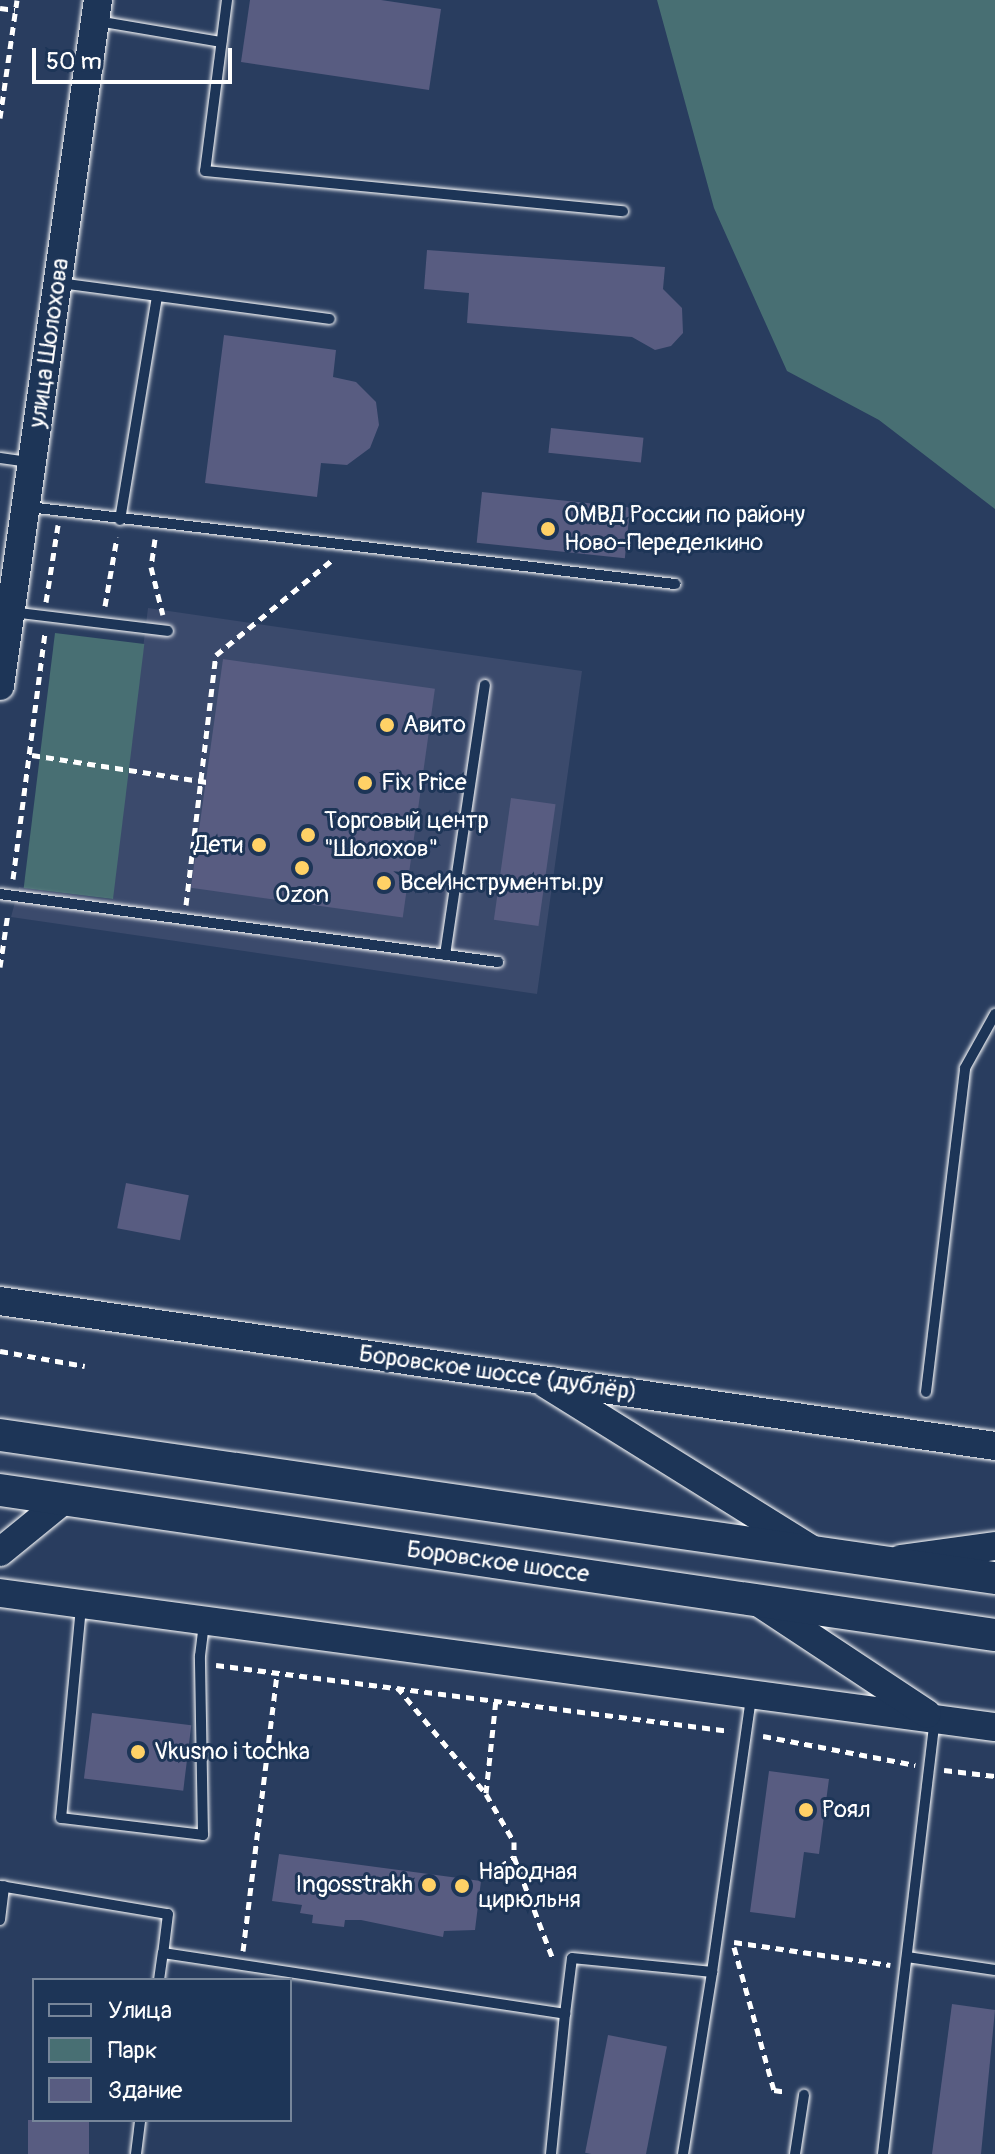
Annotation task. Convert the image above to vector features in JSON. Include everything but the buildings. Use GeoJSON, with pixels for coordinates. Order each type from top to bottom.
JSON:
{"type":"FeatureCollection","features":[{"type":"Feature","properties":{"kind":"main road"},"geometry":{"type":"LineString","coordinates":[[0,1435],[995,1578]]}},
{"type":"Feature","properties":{"kind":"main road","name":"Боровское шоссе"},"geometry":{"type":"LineString","coordinates":[[0,1490],[995,1635]]}},
{"type":"Feature","properties":{"kind":"street","name":"улица Шолохова"},"geometry":{"type":"LineString","coordinates":[[0,686],[11,612],[16,544],[27,507],[97,10]]}},
{"type":"Feature","properties":{"kind":"street","name":"Боровское шоссе (дублёр)"},"geometry":{"type":"LineString","coordinates":[[0,1301],[995,1446]]}},
{"type":"Feature","properties":{"kind":"street"},"geometry":{"type":"LineString","coordinates":[[534,1377],[817,1553]]}},
{"type":"Feature","properties":{"kind":"street"},"geometry":{"type":"LineString","coordinates":[[0,1552],[65,1499]]}},
{"type":"Feature","properties":{"kind":"street"},"geometry":{"type":"LineString","coordinates":[[884,1562],[995,1546]]}},
{"type":"Feature","properties":{"kind":"street"},"geometry":{"type":"LineString","coordinates":[[0,1593],[995,1727]]}},
{"type":"Feature","properties":{"kind":"street"},"geometry":{"type":"LineString","coordinates":[[754,1600],[935,1719]]}},
{"type":"Feature","properties":{"kind":"lane"},"geometry":{"type":"LineString","coordinates":[[227,0],[205,171],[623,211]]}},
{"type":"Feature","properties":{"kind":"lane"},"geometry":{"type":"LineString","coordinates":[[97,10],[221,42]]}},
{"type":"Feature","properties":{"kind":"lane"},"geometry":{"type":"LineString","coordinates":[[58,283],[330,319]]}},
{"type":"Feature","properties":{"kind":"lane"},"geometry":{"type":"LineString","coordinates":[[120,520],[157,296]]}},
{"type":"Feature","properties":{"kind":"lane"},"geometry":{"type":"LineString","coordinates":[[0,458],[32,463]]}},
{"type":"Feature","properties":{"kind":"lane"},"geometry":{"type":"LineString","coordinates":[[27,507],[675,584]]}},
{"type":"Feature","properties":{"kind":"lane"},"geometry":{"type":"LineString","coordinates":[[11,612],[168,631]]}},
{"type":"Feature","properties":{"kind":"lane"},"geometry":{"type":"LineString","coordinates":[[445,955],[485,685]]}},
{"type":"Feature","properties":{"kind":"lane"},"geometry":{"type":"LineString","coordinates":[[5,895],[498,962]]}},
{"type":"Feature","properties":{"kind":"lane"},"geometry":{"type":"LineString","coordinates":[[926,1392],[965,1068],[995,1014]]}},
{"type":"Feature","properties":{"kind":"lane"},"geometry":{"type":"LineString","coordinates":[[81,1605],[61,1818],[203,1835],[200,1656],[205,1620]]}},
{"type":"Feature","properties":{"kind":"lane"},"geometry":{"type":"LineString","coordinates":[[683,2154],[751,1695]]}},
{"type":"Feature","properties":{"kind":"lane"},"geometry":{"type":"LineString","coordinates":[[883,2154],[935,1719]]}},
{"type":"Feature","properties":{"kind":"lane"},"geometry":{"type":"LineString","coordinates":[[0,1920],[2,1886],[168,1914],[159,1978]]}},
{"type":"Feature","properties":{"kind":"lane"},"geometry":{"type":"LineString","coordinates":[[163,1953],[565,2014]]}},
{"type":"Feature","properties":{"kind":"lane"},"geometry":{"type":"LineString","coordinates":[[551,2154],[572,1958],[712,1972]]}},
{"type":"Feature","properties":{"kind":"lane"},"geometry":{"type":"LineString","coordinates":[[906,1962],[995,1970]]}},
{"type":"Feature","properties":{"kind":"lane"},"geometry":{"type":"LineString","coordinates":[[795,2154],[804,2095]]}},
{"type":"Feature","properties":{"kind":"lane"},"geometry":{"type":"LineString","coordinates":[[136,2154],[140,2122]]}},
{"type":"Feature","properties":{"kind":"path"},"geometry":{"type":"LineString","coordinates":[[0,118],[17,0]]}},
{"type":"Feature","properties":{"kind":"path"},"geometry":{"type":"LineString","coordinates":[[0,8],[15,10]]}},
{"type":"Feature","properties":{"kind":"path"},"geometry":{"type":"LineString","coordinates":[[0,967],[5,895],[32,755],[46,651],[44,616],[60,511]]}},
{"type":"Feature","properties":{"kind":"path"},"geometry":{"type":"LineString","coordinates":[[102,623],[120,520]]}},
{"type":"Feature","properties":{"kind":"path"},"geometry":{"type":"LineString","coordinates":[[158,524],[151,567],[168,631]]}},
{"type":"Feature","properties":{"kind":"path"},"geometry":{"type":"LineString","coordinates":[[184,919],[204,781],[216,655],[348,546]]}},
{"type":"Feature","properties":{"kind":"path"},"geometry":{"type":"LineString","coordinates":[[32,755],[204,781]]}},
{"type":"Feature","properties":{"kind":"path"},"geometry":{"type":"LineString","coordinates":[[0,1351],[85,1366]]}},
{"type":"Feature","properties":{"kind":"path"},"geometry":{"type":"LineString","coordinates":[[200,1656],[219,1666],[746,1733],[930,1768],[995,1776]]}},
{"type":"Feature","properties":{"kind":"path"},"geometry":{"type":"LineString","coordinates":[[241,1965],[277,1674]]}},
{"type":"Feature","properties":{"kind":"path"},"geometry":{"type":"LineString","coordinates":[[397,1687],[486,1794],[514,1842],[514,1857],[554,1961],[570,1974]]}},
{"type":"Feature","properties":{"kind":"path"},"geometry":{"type":"LineString","coordinates":[[486,1794],[496,1700]]}},
{"type":"Feature","properties":{"kind":"path"},"geometry":{"type":"LineString","coordinates":[[500,1867],[514,1857]]}},
{"type":"Feature","properties":{"kind":"path"},"geometry":{"type":"LineString","coordinates":[[717,1939],[906,1962]]}},
{"type":"Feature","properties":{"kind":"path"},"geometry":{"type":"LineString","coordinates":[[733,1942],[774,2090],[804,2095]]}},
{"type":"Feature","properties":{"kind":"shaded area"},"geometry":{"type":"Polygon","coordinates":[[[148,608],[582,671],[537,994],[11,917],[19,887],[112,899],[148,608]]]}},
{"type":"Feature","properties":{"kind":"green space"},"geometry":{"type":"Polygon","coordinates":[[[657,0],[995,0],[995,509],[879,420],[787,371],[714,208],[657,0]]]}},
{"type":"Feature","properties":{"kind":"green space"},"geometry":{"type":"Polygon","coordinates":[[[55,633],[144,644],[113,899],[24,888],[55,633]]]}},
{"type":"Feature","properties":{"kind":"place","name":"ОМВД России по району Ново-Переделкино"},"geometry":{"type":"Point","coordinates":[548,529]}},
{"type":"Feature","properties":{"kind":"place","name":"Авито"},"geometry":{"type":"Point","coordinates":[387,725]}},
{"type":"Feature","properties":{"kind":"place","name":"Fix Price"},"geometry":{"type":"Point","coordinates":[365,783]}},
{"type":"Feature","properties":{"kind":"place","name":"Торговый центр \"Шолохов\""},"geometry":{"type":"Point","coordinates":[308,835]}},
{"type":"Feature","properties":{"kind":"place","name":"Дети"},"geometry":{"type":"Point","coordinates":[259,845]}},
{"type":"Feature","properties":{"kind":"place","name":"Ozon"},"geometry":{"type":"Point","coordinates":[302,868]}},
{"type":"Feature","properties":{"kind":"place","name":"ВсеИнструменты.ру"},"geometry":{"type":"Point","coordinates":[384,883]}},
{"type":"Feature","properties":{"kind":"place","name":"Vkusno i tochka"},"geometry":{"type":"Point","coordinates":[138,1752]}},
{"type":"Feature","properties":{"kind":"place","name":"Роял"},"geometry":{"type":"Point","coordinates":[806,1810]}},
{"type":"Feature","properties":{"kind":"place","name":"Ingosstrakh"},"geometry":{"type":"Point","coordinates":[429,1885]}},
{"type":"Feature","properties":{"kind":"place","name":"Народная цирюльня"},"geometry":{"type":"Point","coordinates":[462,1886]}}]}
